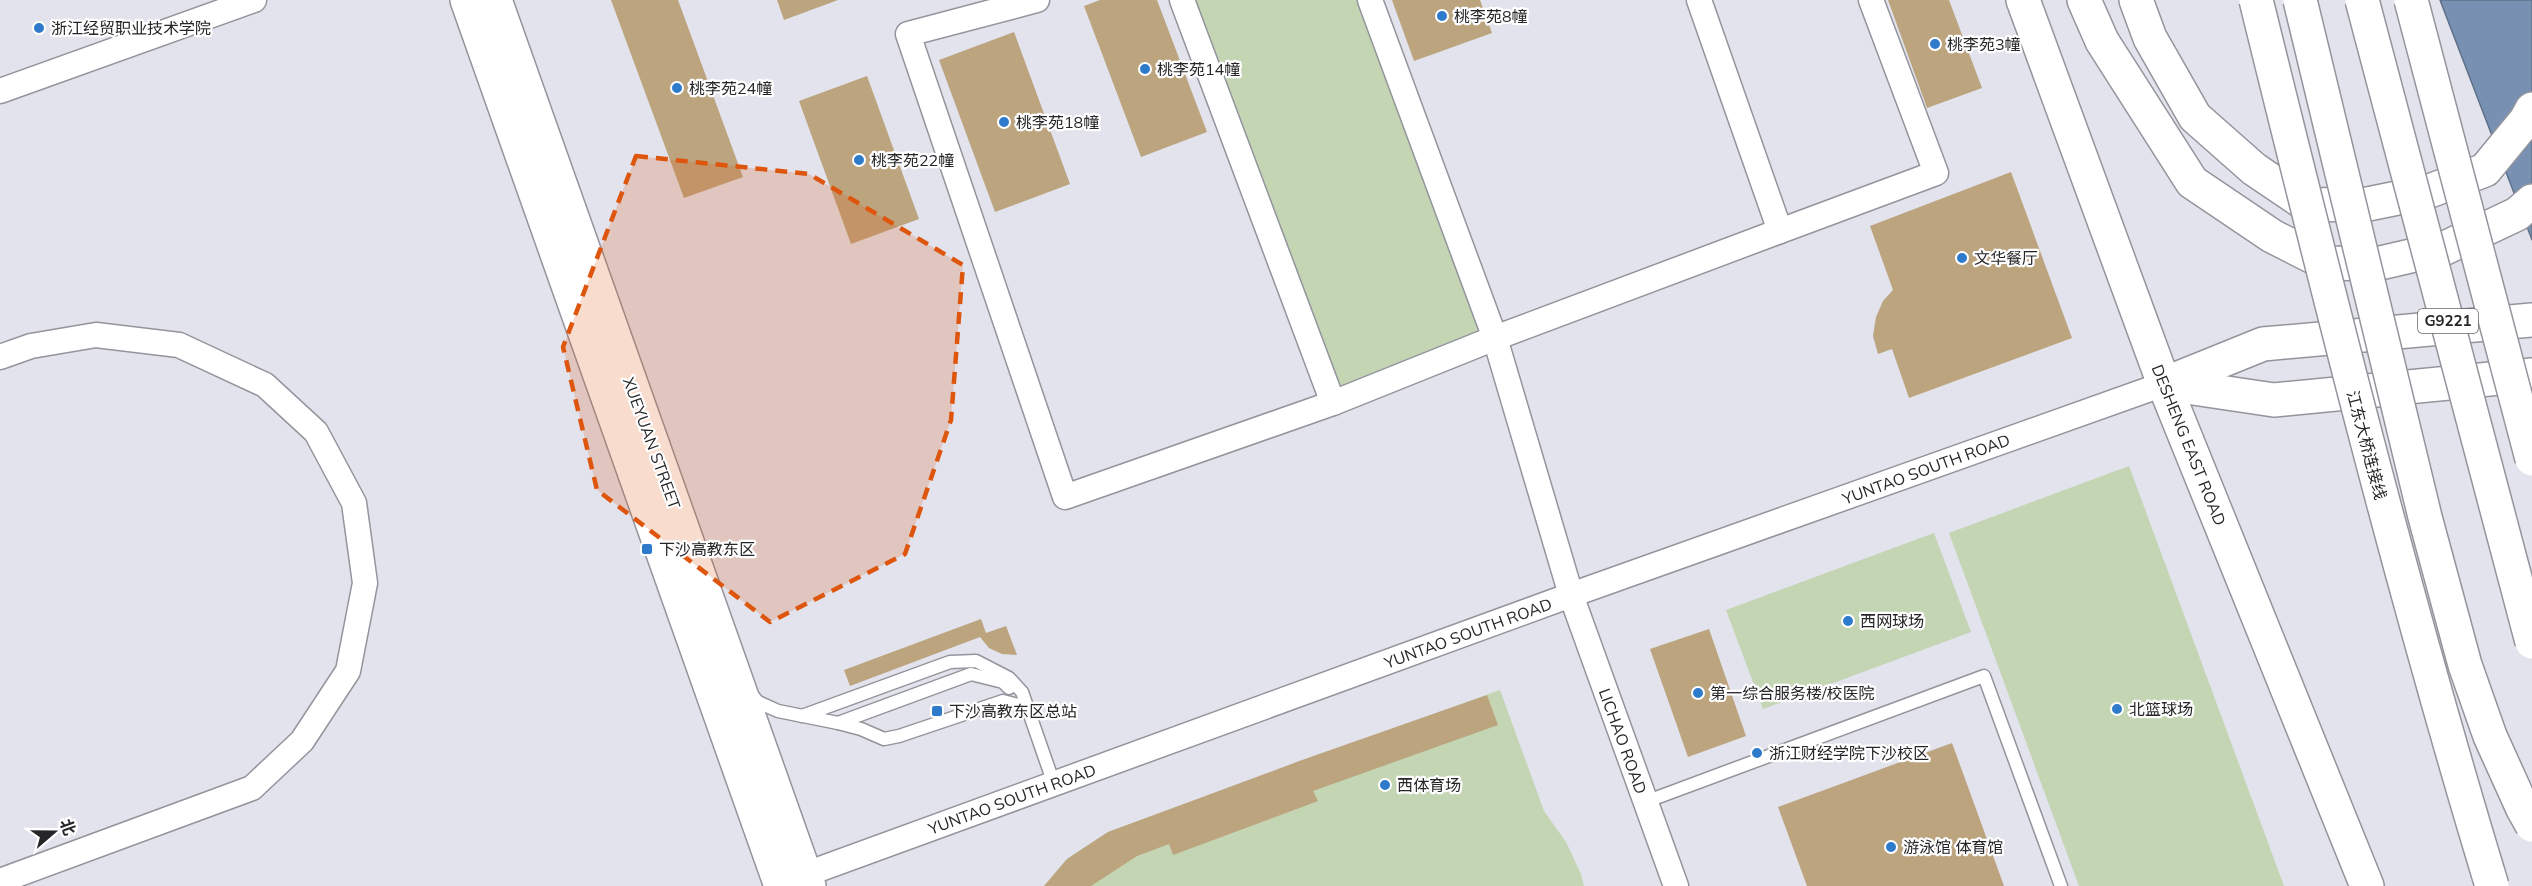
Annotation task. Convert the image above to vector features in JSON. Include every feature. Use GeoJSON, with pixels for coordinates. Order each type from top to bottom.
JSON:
{"type":"FeatureCollection","features":[{"type":"Feature","properties":{"kind":"main road"},"geometry":{"type":"LineString","coordinates":[[467,0],[790,883]]}},
{"type":"Feature","properties":{"kind":"main road","name":"XUEYUAN STREET"},"geometry":{"type":"LineString","coordinates":[[495,0],[735,679],[790,883]]}},
{"type":"Feature","properties":{"kind":"main road","name":"DESHENG EAST ROAD"},"geometry":{"type":"LineString","coordinates":[[2023,0],[2164,384],[2367,886]]}},
{"type":"Feature","properties":{"kind":"main road"},"geometry":{"type":"LineString","coordinates":[[2084,0],[2102,41],[2192,182],[2272,236],[2325,263],[2376,264],[2445,248],[2517,214],[2532,201]]}},
{"type":"Feature","properties":{"kind":"main road"},"geometry":{"type":"LineString","coordinates":[[2136,0],[2150,38],[2195,117],[2254,170],[2307,205],[2368,204],[2427,192],[2485,170],[2526,120],[2532,109]]}},
{"type":"Feature","properties":{"kind":"main road","name":"江东大桥连接线"},"geometry":{"type":"LineString","coordinates":[[2256,0],[2350,380],[2415,621],[2492,886]]}},
{"type":"Feature","properties":{"kind":"main road"},"geometry":{"type":"LineString","coordinates":[[2300,0],[2425,517],[2465,665],[2490,736],[2532,825]]}},
{"type":"Feature","properties":{"kind":"main road","name":"G9221"},"geometry":{"type":"LineString","coordinates":[[2362,0],[2532,642]]}},
{"type":"Feature","properties":{"kind":"main road","name":"G9221"},"geometry":{"type":"LineString","coordinates":[[2411,0],[2532,459]]}},
{"type":"Feature","properties":{"kind":"main road"},"geometry":{"type":"LineString","coordinates":[[2164,384],[2263,344],[2532,320]]}},
{"type":"Feature","properties":{"kind":"main road"},"geometry":{"type":"LineString","coordinates":[[2164,384],[2274,400],[2532,375]]}},
{"type":"Feature","properties":{"kind":"street"},"geometry":{"type":"LineString","coordinates":[[0,91],[254,0]]}},
{"type":"Feature","properties":{"kind":"street"},"geometry":{"type":"LineString","coordinates":[[1036,0],[908,34],[1065,497],[1333,403],[1495,338],[1936,173],[1871,0]]}},
{"type":"Feature","properties":{"kind":"street"},"geometry":{"type":"LineString","coordinates":[[1182,0],[1333,403]]}},
{"type":"Feature","properties":{"kind":"street","name":"LICHAO ROAD"},"geometry":{"type":"LineString","coordinates":[[1370,0],[1495,338],[1571,595],[1676,886]]}},
{"type":"Feature","properties":{"kind":"street"},"geometry":{"type":"LineString","coordinates":[[1699,0],[1780,231]]}},
{"type":"Feature","properties":{"kind":"street"},"geometry":{"type":"LineString","coordinates":[[0,357],[31,346],[96,335],[178,345],[264,385],[316,432],[354,503],[365,583],[348,671],[302,741],[252,788],[0,881]]}},
{"type":"Feature","properties":{"kind":"street","name":"YUNTAO SOUTH ROAD"},"geometry":{"type":"LineString","coordinates":[[790,883],[1571,595],[2164,384]]}},
{"type":"Feature","properties":{"kind":"lane"},"geometry":{"type":"LineString","coordinates":[[802,716],[950,662],[976,661],[1004,675],[1022,692],[1054,784]]}},
{"type":"Feature","properties":{"kind":"lane"},"geometry":{"type":"LineString","coordinates":[[838,723],[970,675],[1003,682],[1029,708]]}},
{"type":"Feature","properties":{"kind":"lane"},"geometry":{"type":"LineString","coordinates":[[1646,802],[1984,676],[2061,886]]}},
{"type":"Feature","properties":{"kind":"lane"},"geometry":{"type":"LineString","coordinates":[[735,679],[758,702],[778,711],[861,729],[884,739],[1003,701],[1029,708]]}},
{"type":"Feature","properties":{"kind":"highlighted area"},"geometry":{"type":"Polygon","coordinates":[[[636,156],[809,174],[963,265],[951,420],[905,554],[770,622],[597,490],[563,347],[636,156]]]}},
{"type":"Feature","properties":{"kind":"green space"},"geometry":{"type":"Polygon","coordinates":[[[1192,0],[1362,0],[1487,333],[1338,389],[1192,0]]]}},
{"type":"Feature","properties":{"kind":"green space","name":"北篮球场"},"geometry":{"type":"Polygon","coordinates":[[[2129,466],[2284,886],[2079,886],[1949,533],[2129,466]]]}},
{"type":"Feature","properties":{"kind":"green space","name":"西网球场"},"geometry":{"type":"Polygon","coordinates":[[[1934,533],[1971,632],[1763,709],[1726,610],[1934,533]]]}},
{"type":"Feature","properties":{"kind":"green space","name":"西体育场"},"geometry":{"type":"Polygon","coordinates":[[[1500,690],[1544,811],[1566,842],[1584,886],[1044,886],[1067,859],[1108,832],[1500,690]]]}},
{"type":"Feature","properties":{"kind":"water"},"geometry":{"type":"Polygon","coordinates":[[[2440,0],[2532,0],[2532,240],[2529,232],[2440,0]]]}},
{"type":"Feature","properties":{"kind":"building","name":"桃李苑24幢"},"geometry":{"type":"Polygon","coordinates":[[[611,0],[678,0],[743,177],[684,198],[611,0]]]}},
{"type":"Feature","properties":{"kind":"building"},"geometry":{"type":"Polygon","coordinates":[[[777,0],[838,0],[784,20],[777,0]]]}},
{"type":"Feature","properties":{"kind":"building","name":"桃李苑14幢"},"geometry":{"type":"Polygon","coordinates":[[[1100,0],[1157,0],[1207,132],[1141,157],[1084,6],[1100,0]]]}},
{"type":"Feature","properties":{"kind":"building","name":"桃李苑8幢"},"geometry":{"type":"Polygon","coordinates":[[[1392,0],[1480,0],[1492,33],[1414,61],[1392,0]]]}},
{"type":"Feature","properties":{"kind":"building","name":"桃李苑3幢"},"geometry":{"type":"Polygon","coordinates":[[[1888,0],[1949,0],[1982,88],[1927,108],[1888,0]]]}},
{"type":"Feature","properties":{"kind":"building","name":"桃李苑18幢"},"geometry":{"type":"Polygon","coordinates":[[[1014,32],[1070,184],[995,212],[939,60],[1014,32]]]}},
{"type":"Feature","properties":{"kind":"building","name":"桃李苑22幢"},"geometry":{"type":"Polygon","coordinates":[[[867,76],[919,219],[851,244],[799,101],[867,76]]]}},
{"type":"Feature","properties":{"kind":"building","name":"文华餐厅"},"geometry":{"type":"Polygon","coordinates":[[[2011,172],[2072,338],[1909,398],[1892,349],[1878,354],[1873,336],[1876,317],[1883,301],[1893,290],[1870,226],[2011,172]]]}},
{"type":"Feature","properties":{"kind":"building"},"geometry":{"type":"Polygon","coordinates":[[[981,619],[986,633],[1006,626],[1017,655],[1002,654],[989,648],[980,637],[850,686],[844,670],[981,619]]]}},
{"type":"Feature","properties":{"kind":"building","name":"第一综合服务楼/校医院"},"geometry":{"type":"Polygon","coordinates":[[[1709,629],[1746,736],[1688,757],[1650,649],[1709,629]]]}},
{"type":"Feature","properties":{"kind":"building"},"geometry":{"type":"Polygon","coordinates":[[[1487,695],[1498,725],[1313,791],[1318,801],[1173,855],[1169,844],[1137,856],[1091,886],[1044,886],[1067,859],[1108,832],[1487,695]]]}},
{"type":"Feature","properties":{"kind":"building","name":"游泳馆 体育馆"},"geometry":{"type":"Polygon","coordinates":[[[1952,743],[2004,886],[1807,886],[1778,807],[1952,743]]]}},
{"type":"Feature","properties":{"kind":"place","name":"桃李苑8幢"},"geometry":{"type":"Point","coordinates":[1442,16]}},
{"type":"Feature","properties":{"kind":"place","name":"浙江经贸职业技术学院"},"geometry":{"type":"Point","coordinates":[39,28]}},
{"type":"Feature","properties":{"kind":"place","name":"桃李苑3幢"},"geometry":{"type":"Point","coordinates":[1935,44]}},
{"type":"Feature","properties":{"kind":"place","name":"桃李苑14幢"},"geometry":{"type":"Point","coordinates":[1145,69]}},
{"type":"Feature","properties":{"kind":"place","name":"桃李苑24幢"},"geometry":{"type":"Point","coordinates":[677,88]}},
{"type":"Feature","properties":{"kind":"place","name":"桃李苑18幢"},"geometry":{"type":"Point","coordinates":[1004,122]}},
{"type":"Feature","properties":{"kind":"place","name":"桃李苑22幢"},"geometry":{"type":"Point","coordinates":[859,160]}},
{"type":"Feature","properties":{"kind":"place","name":"文华餐厅"},"geometry":{"type":"Point","coordinates":[1962,258]}},
{"type":"Feature","properties":{"kind":"place","name":"下沙高教东区"},"geometry":{"type":"Point","coordinates":[647,549]}},
{"type":"Feature","properties":{"kind":"place","name":"西网球场"},"geometry":{"type":"Point","coordinates":[1848,621]}},
{"type":"Feature","properties":{"kind":"place","name":"第一综合服务楼/校医院"},"geometry":{"type":"Point","coordinates":[1698,693]}},
{"type":"Feature","properties":{"kind":"place","name":"北篮球场"},"geometry":{"type":"Point","coordinates":[2117,709]}},
{"type":"Feature","properties":{"kind":"place","name":"下沙高教东区总站"},"geometry":{"type":"Point","coordinates":[937,711]}},
{"type":"Feature","properties":{"kind":"place","name":"浙江财经学院下沙校区"},"geometry":{"type":"Point","coordinates":[1757,753]}},
{"type":"Feature","properties":{"kind":"place","name":"西体育场"},"geometry":{"type":"Point","coordinates":[1385,785]}},
{"type":"Feature","properties":{"kind":"place","name":"游泳馆 体育馆"},"geometry":{"type":"Point","coordinates":[1891,847]}}]}
